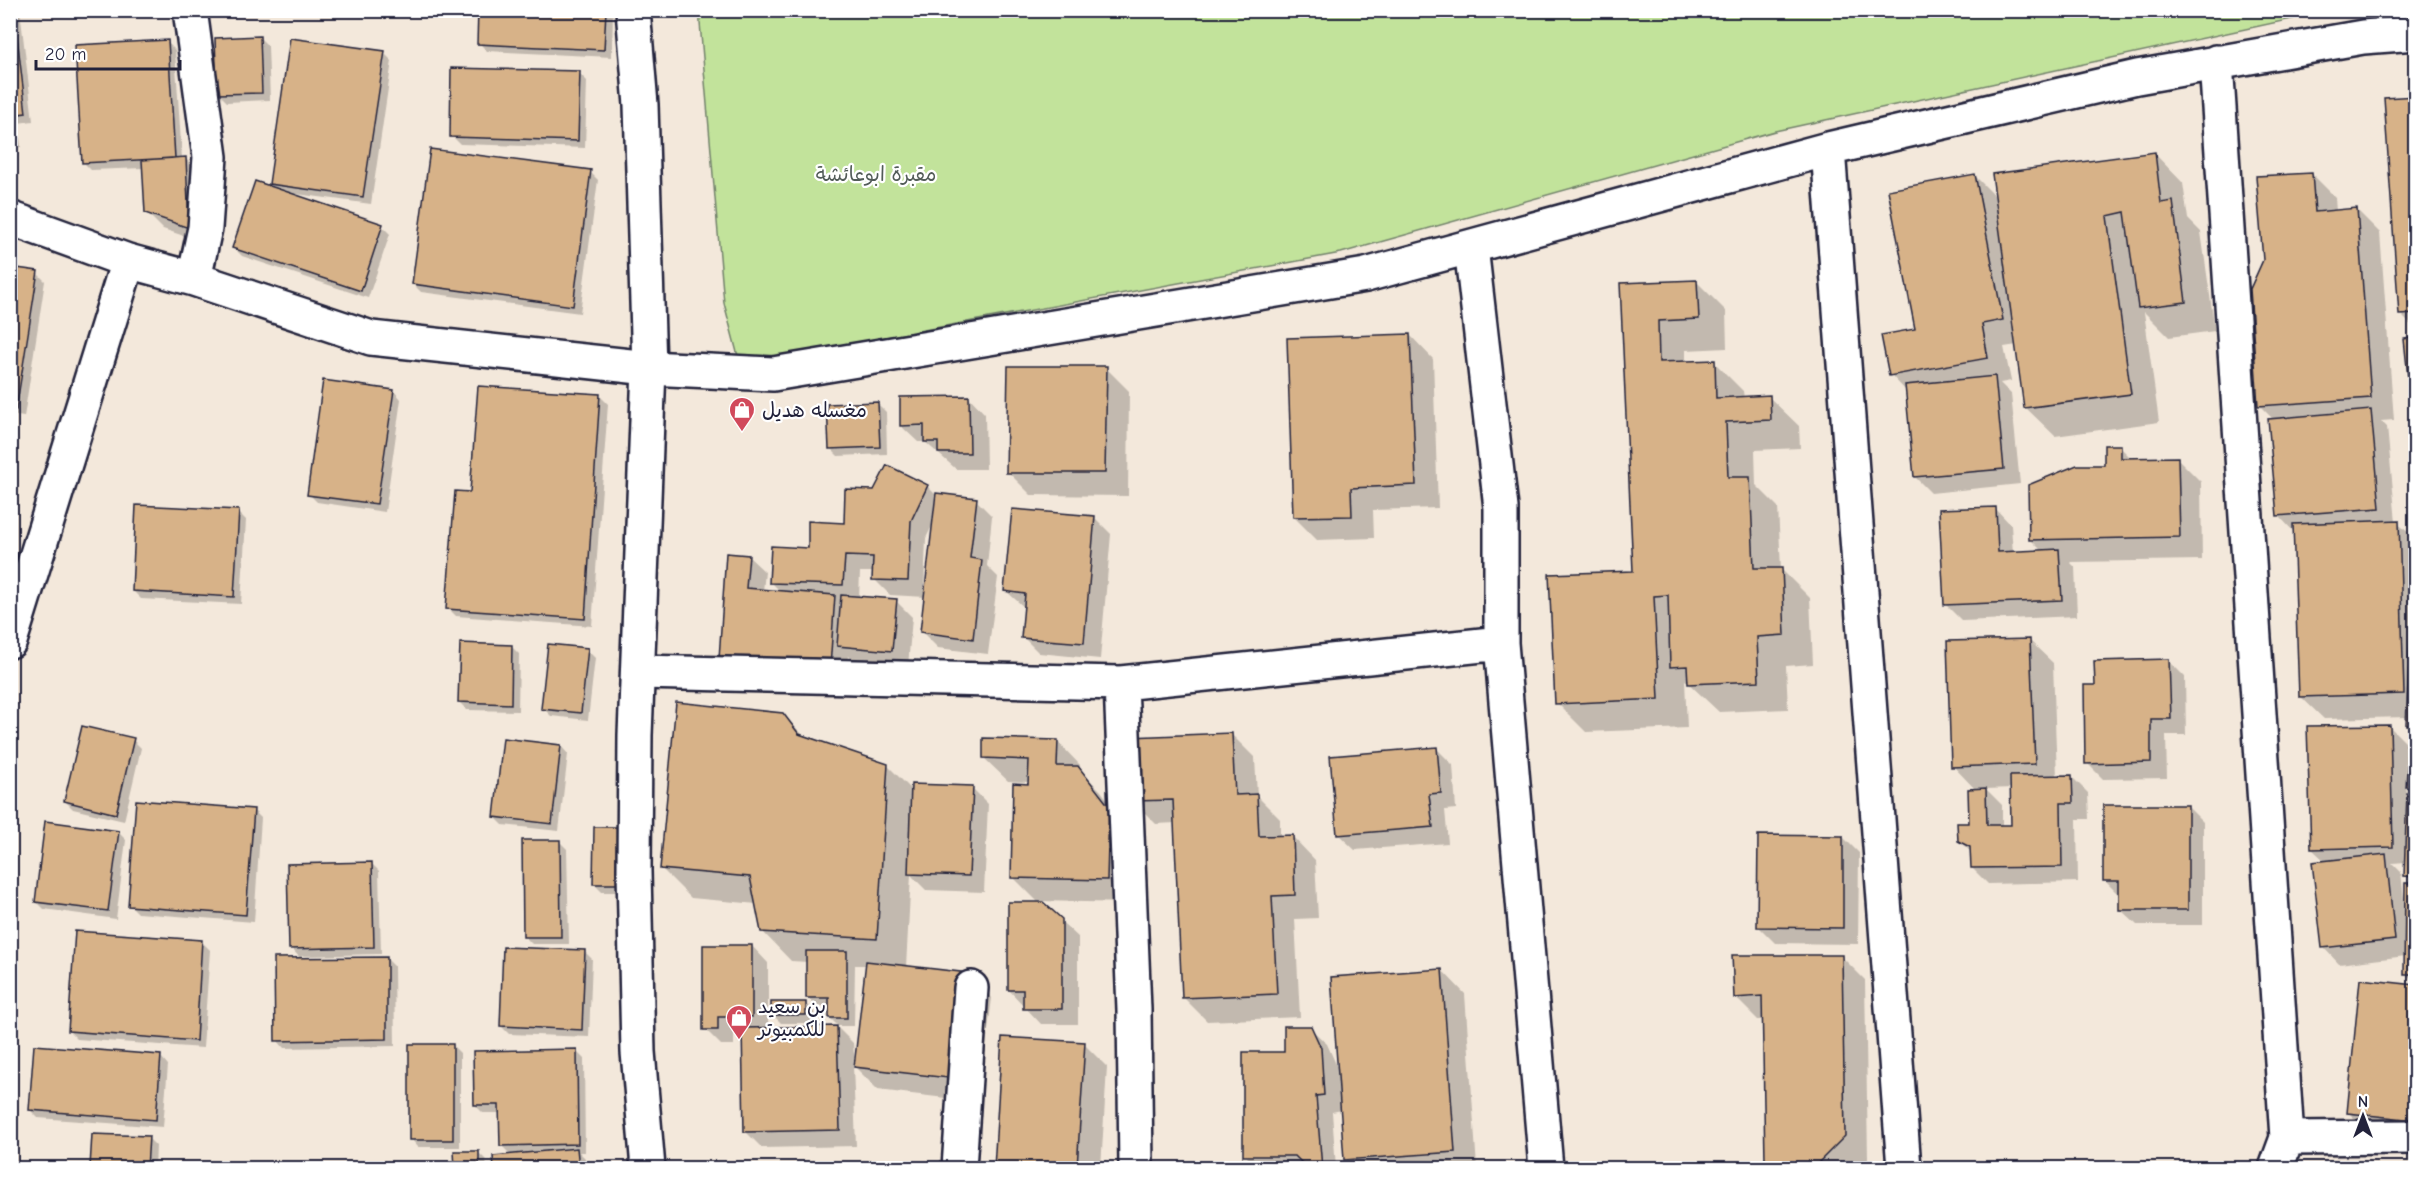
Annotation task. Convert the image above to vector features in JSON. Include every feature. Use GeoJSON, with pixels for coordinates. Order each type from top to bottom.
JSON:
{"type":"FeatureCollection","features":[{"type":"Feature","properties":{"kind":"street"},"geometry":{"type":"LineString","coordinates":[[190,10],[210,157],[205,228],[194,279]]}},
{"type":"Feature","properties":{"kind":"street"},"geometry":{"type":"LineString","coordinates":[[633,10],[641,105],[650,368],[634,871],[638,1052],[648,1168]]}},
{"type":"Feature","properties":{"kind":"street"},"geometry":{"type":"LineString","coordinates":[[10,218],[128,261],[194,279],[371,338],[650,368],[773,374],[1366,276],[1828,149],[2137,77],[2363,37],[2415,33]]}},
{"type":"Feature","properties":{"kind":"street"},"geometry":{"type":"LineString","coordinates":[[2216,62],[2287,1138],[2276,1168]]}},
{"type":"Feature","properties":{"kind":"street"},"geometry":{"type":"LineString","coordinates":[[1828,149],[1904,1168]]}},
{"type":"Feature","properties":{"kind":"street"},"geometry":{"type":"LineString","coordinates":[[1471,247],[1501,508],[1501,643],[1546,1168]]}},
{"type":"Feature","properties":{"kind":"street"},"geometry":{"type":"LineString","coordinates":[[10,641],[128,261]]}},
{"type":"Feature","properties":{"kind":"street"},"geometry":{"type":"LineString","coordinates":[[639,672],[1121,683],[1501,643]]}},
{"type":"Feature","properties":{"kind":"street"},"geometry":{"type":"LineString","coordinates":[[1121,683],[1134,1010],[1136,1168]]}},
{"type":"Feature","properties":{"kind":"street"},"geometry":{"type":"LineString","coordinates":[[959,1168],[971,988]]}},
{"type":"Feature","properties":{"kind":"street"},"geometry":{"type":"LineString","coordinates":[[2287,1138],[2415,1137]]}},
{"type":"Feature","properties":{"kind":"green space","name":"مقبرة ابوعائشة"},"geometry":{"type":"Polygon","coordinates":[[[699,11],[2328,11],[1775,131],[1341,253],[740,364],[724,303],[699,11]]]}},
{"type":"Feature","properties":{"kind":"building"},"geometry":{"type":"Polygon","coordinates":[[[10,10],[14,10],[26,113],[11,115],[14,139],[10,139],[10,10]]]}},
{"type":"Feature","properties":{"kind":"building"},"geometry":{"type":"Polygon","coordinates":[[[478,10],[606,10],[604,50],[477,44],[478,10]]]}},
{"type":"Feature","properties":{"kind":"building"},"geometry":{"type":"Polygon","coordinates":[[[260,36],[262,93],[217,94],[215,38],[260,36]]]}},
{"type":"Feature","properties":{"kind":"building"},"geometry":{"type":"Polygon","coordinates":[[[290,38],[385,51],[363,197],[269,184],[290,38]]]}},
{"type":"Feature","properties":{"kind":"building"},"geometry":{"type":"Polygon","coordinates":[[[168,40],[175,158],[82,163],[75,45],[168,40]]]}},
{"type":"Feature","properties":{"kind":"building"},"geometry":{"type":"Polygon","coordinates":[[[451,68],[580,71],[578,141],[450,137],[451,68]]]}},
{"type":"Feature","properties":{"kind":"building"},"geometry":{"type":"Polygon","coordinates":[[[2416,96],[2416,314],[2399,315],[2384,98],[2416,96]]]}},
{"type":"Feature","properties":{"kind":"building"},"geometry":{"type":"Polygon","coordinates":[[[430,149],[591,170],[573,306],[412,284],[430,149]]]}},
{"type":"Feature","properties":{"kind":"building"},"geometry":{"type":"Polygon","coordinates":[[[2155,152],[2161,203],[2173,201],[2186,302],[2138,308],[2125,212],[2107,216],[2131,394],[2024,408],[1992,174],[2155,152]]]}},
{"type":"Feature","properties":{"kind":"building"},"geometry":{"type":"Polygon","coordinates":[[[186,157],[189,228],[145,213],[142,160],[186,157]]]}},
{"type":"Feature","properties":{"kind":"building"},"geometry":{"type":"Polygon","coordinates":[[[2312,173],[2315,212],[2357,208],[2371,398],[2258,406],[2250,289],[2263,260],[2256,176],[2312,173]]]}},
{"type":"Feature","properties":{"kind":"building"},"geometry":{"type":"Polygon","coordinates":[[[1975,174],[2003,320],[1982,324],[1988,358],[1889,376],[1881,335],[1915,329],[1888,190],[1975,174]]]}},
{"type":"Feature","properties":{"kind":"building"},"geometry":{"type":"Polygon","coordinates":[[[255,181],[383,224],[361,291],[232,248],[255,181]]]}},
{"type":"Feature","properties":{"kind":"building"},"geometry":{"type":"Polygon","coordinates":[[[10,267],[38,271],[16,410],[10,409],[10,267]]]}},
{"type":"Feature","properties":{"kind":"building"},"geometry":{"type":"Polygon","coordinates":[[[1697,280],[1699,319],[1658,321],[1659,362],[1715,360],[1716,398],[1770,395],[1771,420],[1726,422],[1728,477],[1750,477],[1754,568],[1782,568],[1785,635],[1757,637],[1759,681],[1688,684],[1687,666],[1670,667],[1668,595],[1654,596],[1659,699],[1555,704],[1549,574],[1633,571],[1620,283],[1697,280]]]}},
{"type":"Feature","properties":{"kind":"building"},"geometry":{"type":"Polygon","coordinates":[[[1410,334],[1416,485],[1351,488],[1352,516],[1293,517],[1287,338],[1410,334]]]}},
{"type":"Feature","properties":{"kind":"building"},"geometry":{"type":"Polygon","coordinates":[[[2416,337],[2416,454],[2404,339],[2416,337]]]}},
{"type":"Feature","properties":{"kind":"building"},"geometry":{"type":"Polygon","coordinates":[[[1008,366],[1107,366],[1105,473],[1006,473],[1008,366]]]}},
{"type":"Feature","properties":{"kind":"building"},"geometry":{"type":"Polygon","coordinates":[[[1995,376],[2004,469],[1914,477],[1905,385],[1995,376]]]}},
{"type":"Feature","properties":{"kind":"building"},"geometry":{"type":"Polygon","coordinates":[[[323,380],[394,390],[377,504],[307,495],[323,380]]]}},
{"type":"Feature","properties":{"kind":"building"},"geometry":{"type":"Polygon","coordinates":[[[478,386],[600,394],[585,619],[446,609],[455,491],[470,492],[478,386]]]}},
{"type":"Feature","properties":{"kind":"building"},"geometry":{"type":"Polygon","coordinates":[[[969,396],[970,453],[938,453],[938,442],[924,442],[924,425],[900,426],[900,397],[969,396]]]}},
{"type":"Feature","properties":{"kind":"building"},"geometry":{"type":"Polygon","coordinates":[[[878,402],[880,447],[829,449],[827,404],[878,402]]]}},
{"type":"Feature","properties":{"kind":"building"},"geometry":{"type":"Polygon","coordinates":[[[2371,410],[2380,508],[2277,516],[2268,419],[2371,410]]]}},
{"type":"Feature","properties":{"kind":"building"},"geometry":{"type":"Polygon","coordinates":[[[2104,445],[2121,445],[2121,458],[2178,457],[2180,537],[2029,540],[2028,485],[2077,465],[2104,465],[2104,445]]]}},
{"type":"Feature","properties":{"kind":"building"},"geometry":{"type":"Polygon","coordinates":[[[887,465],[928,485],[911,521],[908,581],[872,580],[873,557],[845,556],[843,585],[769,583],[771,546],[808,548],[808,521],[844,523],[845,489],[874,490],[887,465]]]}},
{"type":"Feature","properties":{"kind":"building"},"geometry":{"type":"Polygon","coordinates":[[[936,493],[977,498],[970,558],[982,560],[973,639],[920,632],[936,493]]]}},
{"type":"Feature","properties":{"kind":"building"},"geometry":{"type":"Polygon","coordinates":[[[136,505],[239,510],[234,597],[132,591],[136,505]]]}},
{"type":"Feature","properties":{"kind":"building"},"geometry":{"type":"Polygon","coordinates":[[[1996,507],[1998,552],[2059,549],[2062,600],[1944,605],[1939,509],[1996,507]]]}},
{"type":"Feature","properties":{"kind":"building"},"geometry":{"type":"Polygon","coordinates":[[[1012,509],[1095,516],[1084,643],[1021,638],[1025,594],[1004,591],[1012,509]]]}},
{"type":"Feature","properties":{"kind":"building"},"geometry":{"type":"Polygon","coordinates":[[[2399,520],[2404,694],[2299,697],[2293,524],[2399,520]]]}},
{"type":"Feature","properties":{"kind":"building"},"geometry":{"type":"Polygon","coordinates":[[[726,553],[749,555],[746,588],[835,595],[830,667],[719,659],[726,553]]]}},
{"type":"Feature","properties":{"kind":"building"},"geometry":{"type":"Polygon","coordinates":[[[841,595],[897,599],[892,651],[837,646],[841,595]]]}},
{"type":"Feature","properties":{"kind":"building"},"geometry":{"type":"Polygon","coordinates":[[[2030,639],[2035,764],[1951,767],[1947,641],[2030,639]]]}},
{"type":"Feature","properties":{"kind":"building"},"geometry":{"type":"Polygon","coordinates":[[[2410,641],[2416,641],[2416,725],[2406,725],[2410,641]]]}},
{"type":"Feature","properties":{"kind":"building"},"geometry":{"type":"Polygon","coordinates":[[[460,643],[512,645],[511,704],[458,702],[460,643]]]}},
{"type":"Feature","properties":{"kind":"building"},"geometry":{"type":"Polygon","coordinates":[[[548,644],[588,648],[581,713],[541,709],[548,644]]]}},
{"type":"Feature","properties":{"kind":"building"},"geometry":{"type":"Polygon","coordinates":[[[2169,659],[2171,719],[2151,719],[2151,762],[2085,764],[2084,685],[2095,685],[2094,661],[2169,659]]]}},
{"type":"Feature","properties":{"kind":"building"},"geometry":{"type":"Polygon","coordinates":[[[676,702],[783,713],[799,734],[888,764],[877,939],[761,932],[750,877],[660,869],[676,702]]]}},
{"type":"Feature","properties":{"kind":"building"},"geometry":{"type":"Polygon","coordinates":[[[2390,725],[2393,847],[2311,849],[2307,726],[2390,725]]]}},
{"type":"Feature","properties":{"kind":"building"},"geometry":{"type":"Polygon","coordinates":[[[82,726],[134,738],[116,814],[64,801],[82,726]]]}},
{"type":"Feature","properties":{"kind":"building"},"geometry":{"type":"Polygon","coordinates":[[[1232,733],[1235,795],[1257,794],[1259,836],[1293,835],[1295,895],[1272,896],[1277,994],[1182,998],[1173,800],[1132,801],[1129,737],[1232,733]]]}},
{"type":"Feature","properties":{"kind":"building"},"geometry":{"type":"Polygon","coordinates":[[[2409,735],[2416,735],[2416,787],[2406,787],[2409,735]]]}},
{"type":"Feature","properties":{"kind":"building"},"geometry":{"type":"Polygon","coordinates":[[[503,738],[561,745],[552,824],[494,817],[503,738]]]}},
{"type":"Feature","properties":{"kind":"building"},"geometry":{"type":"Polygon","coordinates":[[[983,738],[1058,740],[1057,766],[1078,766],[1109,806],[1107,880],[1011,878],[1013,783],[1028,784],[1029,760],[983,758],[983,738]]]}},
{"type":"Feature","properties":{"kind":"building"},"geometry":{"type":"Polygon","coordinates":[[[1437,747],[1441,793],[1429,794],[1433,827],[1337,835],[1330,756],[1437,747]]]}},
{"type":"Feature","properties":{"kind":"building"},"geometry":{"type":"Polygon","coordinates":[[[2072,775],[2073,803],[2061,803],[2062,867],[1971,868],[1970,847],[1958,841],[1957,823],[1969,823],[1968,789],[1986,788],[1987,825],[2011,825],[2010,776],[2072,775]]]}},
{"type":"Feature","properties":{"kind":"building"},"geometry":{"type":"Polygon","coordinates":[[[911,784],[973,786],[969,876],[908,874],[911,784]]]}},
{"type":"Feature","properties":{"kind":"building"},"geometry":{"type":"Polygon","coordinates":[[[2407,793],[2416,794],[2416,877],[2404,876],[2407,793]]]}},
{"type":"Feature","properties":{"kind":"building"},"geometry":{"type":"Polygon","coordinates":[[[136,800],[254,809],[246,915],[128,906],[136,800]]]}},
{"type":"Feature","properties":{"kind":"building"},"geometry":{"type":"Polygon","coordinates":[[[2103,805],[2188,805],[2188,910],[2119,910],[2119,881],[2103,881],[2103,805]]]}},
{"type":"Feature","properties":{"kind":"building"},"geometry":{"type":"Polygon","coordinates":[[[45,821],[119,831],[108,911],[35,902],[45,821]]]}},
{"type":"Feature","properties":{"kind":"building"},"geometry":{"type":"Polygon","coordinates":[[[594,827],[618,827],[618,884],[593,884],[594,827]]]}},
{"type":"Feature","properties":{"kind":"building"},"geometry":{"type":"Polygon","coordinates":[[[1758,835],[1843,836],[1843,928],[1757,927],[1758,835]]]}},
{"type":"Feature","properties":{"kind":"building"},"geometry":{"type":"Polygon","coordinates":[[[522,840],[560,840],[561,937],[523,937],[522,840]]]}},
{"type":"Feature","properties":{"kind":"building"},"geometry":{"type":"Polygon","coordinates":[[[2386,854],[2395,940],[2322,948],[2312,862],[2386,854]]]}},
{"type":"Feature","properties":{"kind":"building"},"geometry":{"type":"Polygon","coordinates":[[[372,862],[374,947],[289,949],[287,864],[372,862]]]}},
{"type":"Feature","properties":{"kind":"building"},"geometry":{"type":"Polygon","coordinates":[[[2405,883],[2416,883],[2416,974],[2404,974],[2405,883]]]}},
{"type":"Feature","properties":{"kind":"building"},"geometry":{"type":"Polygon","coordinates":[[[1008,902],[1043,902],[1062,919],[1062,1009],[1023,1009],[1023,990],[1008,990],[1008,902]]]}},
{"type":"Feature","properties":{"kind":"building"},"geometry":{"type":"Polygon","coordinates":[[[75,931],[202,940],[196,1041],[68,1031],[75,931]]]}},
{"type":"Feature","properties":{"kind":"building"},"geometry":{"type":"Polygon","coordinates":[[[703,945],[752,945],[752,1017],[718,1017],[718,1030],[703,1030],[703,945]]]}},
{"type":"Feature","properties":{"kind":"building"},"geometry":{"type":"Polygon","coordinates":[[[503,947],[585,950],[582,1030],[500,1026],[503,947]]]}},
{"type":"Feature","properties":{"kind":"building"},"geometry":{"type":"Polygon","coordinates":[[[806,951],[847,951],[847,1018],[829,1018],[829,998],[806,998],[806,951]]]}},
{"type":"Feature","properties":{"kind":"building"},"geometry":{"type":"Polygon","coordinates":[[[1732,955],[1842,955],[1845,1136],[1817,1164],[1765,1160],[1762,996],[1734,998],[1732,955]]]}},
{"type":"Feature","properties":{"kind":"building"},"geometry":{"type":"Polygon","coordinates":[[[387,957],[387,1039],[275,1041],[274,958],[387,957]]]}},
{"type":"Feature","properties":{"kind":"building"},"geometry":{"type":"Polygon","coordinates":[[[866,961],[969,973],[957,1079],[854,1067],[866,961]]]}},
{"type":"Feature","properties":{"kind":"building"},"geometry":{"type":"Polygon","coordinates":[[[1442,969],[1455,1152],[1344,1160],[1331,977],[1442,969]]]}},
{"type":"Feature","properties":{"kind":"building"},"geometry":{"type":"Polygon","coordinates":[[[2360,979],[2416,985],[2416,1120],[2347,1113],[2360,979]]]}},
{"type":"Feature","properties":{"kind":"building"},"geometry":{"type":"Polygon","coordinates":[[[771,1002],[806,1002],[806,1015],[771,1015],[771,1002]]]}},
{"type":"Feature","properties":{"kind":"building"},"geometry":{"type":"Polygon","coordinates":[[[837,1026],[840,1130],[744,1132],[742,1028],[837,1026]]]}},
{"type":"Feature","properties":{"kind":"building"},"geometry":{"type":"Polygon","coordinates":[[[1284,1026],[1311,1026],[1321,1048],[1324,1095],[1316,1096],[1322,1168],[1307,1168],[1295,1156],[1243,1156],[1243,1052],[1284,1052],[1284,1026]]]}},
{"type":"Feature","properties":{"kind":"building"},"geometry":{"type":"Polygon","coordinates":[[[1002,1037],[1085,1042],[1077,1168],[994,1168],[1002,1037]]]}},
{"type":"Feature","properties":{"kind":"building"},"geometry":{"type":"Polygon","coordinates":[[[409,1044],[453,1044],[453,1140],[409,1140],[409,1044]]]}},
{"type":"Feature","properties":{"kind":"building"},"geometry":{"type":"Polygon","coordinates":[[[34,1045],[161,1055],[156,1120],[29,1110],[34,1045]]]}},
{"type":"Feature","properties":{"kind":"building"},"geometry":{"type":"Polygon","coordinates":[[[577,1049],[578,1144],[500,1146],[499,1105],[474,1105],[473,1051],[577,1049]]]}},
{"type":"Feature","properties":{"kind":"building"},"geometry":{"type":"Polygon","coordinates":[[[92,1134],[149,1136],[147,1168],[90,1167],[92,1134]]]}},
{"type":"Feature","properties":{"kind":"building"},"geometry":{"type":"Polygon","coordinates":[[[577,1148],[579,1168],[494,1168],[493,1156],[577,1148]]]}},
{"type":"Feature","properties":{"kind":"building"},"geometry":{"type":"Polygon","coordinates":[[[454,1151],[479,1151],[479,1168],[455,1168],[454,1151]]]}},
{"type":"Feature","properties":{"kind":"place","name":"مغسله هديل"},"geometry":{"type":"Point","coordinates":[742,433]}},
{"type":"Feature","properties":{"kind":"place","name":"بن سعيد للكمبيوتر"},"geometry":{"type":"Point","coordinates":[739,1041]}}]}
